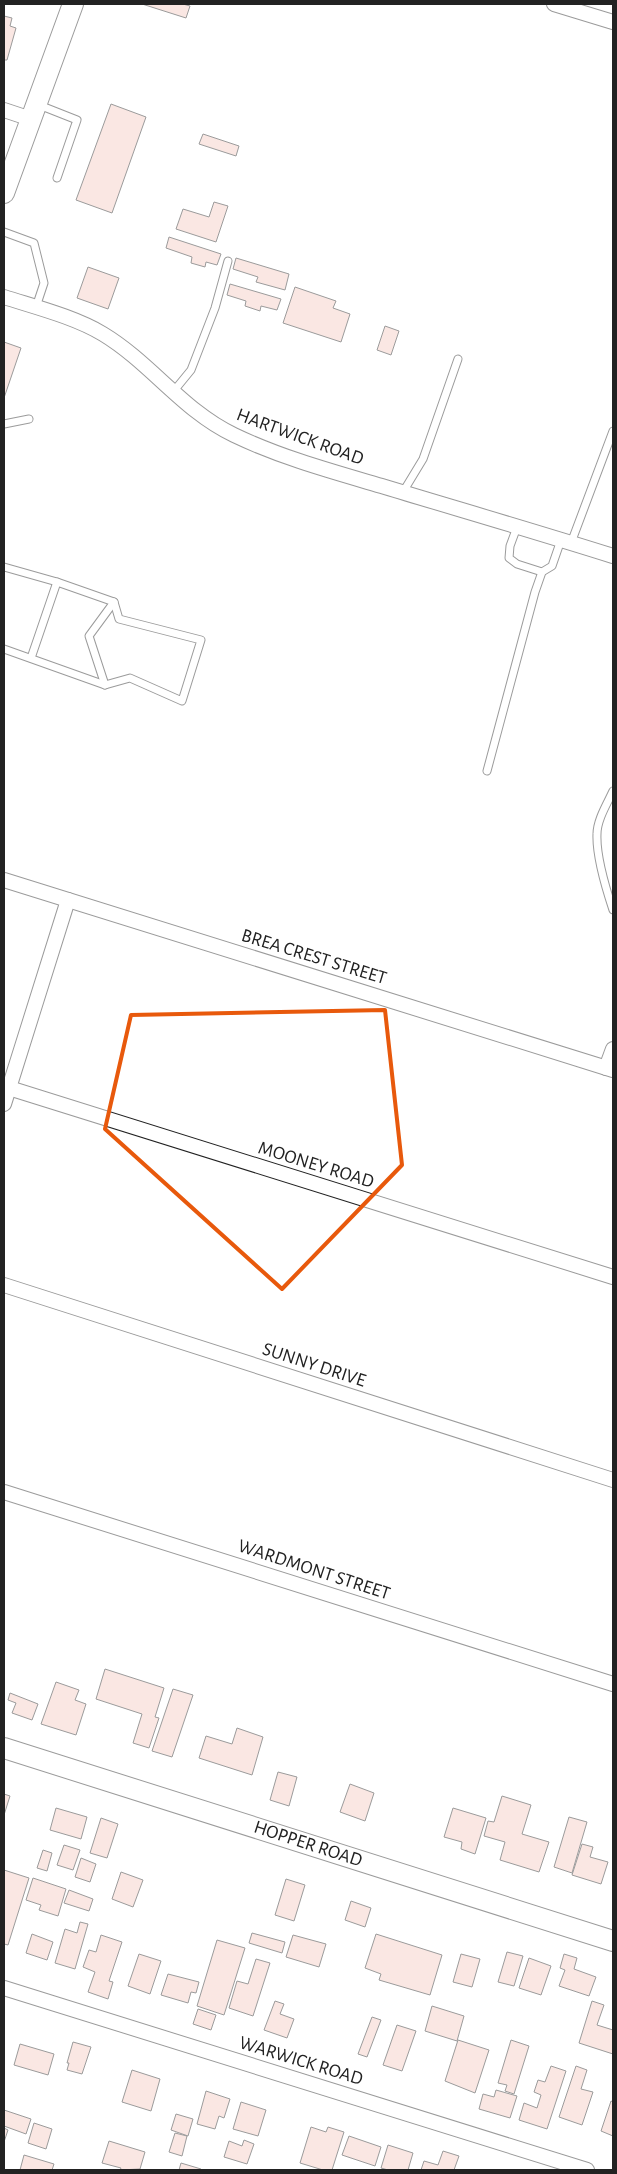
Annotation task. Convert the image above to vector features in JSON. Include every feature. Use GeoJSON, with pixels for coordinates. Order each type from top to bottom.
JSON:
{"type":"FeatureCollection","features":[{"type":"Feature","properties":{"kind":"main road"},"geometry":{"type":"LineString","coordinates":[[4,193],[73,4]]}},
{"type":"Feature","properties":{"kind":"main road","name":"HOPPER ROAD"},"geometry":{"type":"LineString","coordinates":[[4,1748],[613,1941]]}},
{"type":"Feature","properties":{"kind":"street"},"geometry":{"type":"LineString","coordinates":[[554,4],[613,22]]}},
{"type":"Feature","properties":{"kind":"street"},"geometry":{"type":"LineString","coordinates":[[4,110],[33,111]]}},
{"type":"Feature","properties":{"kind":"street","name":"HARTWICK ROAD"},"geometry":{"type":"LineString","coordinates":[[4,297],[102,333],[126,351],[173,393],[208,420],[233,435],[262,447],[402,492],[613,556]]}},
{"type":"Feature","properties":{"kind":"street","name":"BREA CREST STREET"},"geometry":{"type":"LineString","coordinates":[[4,880],[610,1069]]}},
{"type":"Feature","properties":{"kind":"street"},"geometry":{"type":"LineString","coordinates":[[4,1104],[68,900]]}},
{"type":"Feature","properties":{"kind":"street"},"geometry":{"type":"LineString","coordinates":[[610,1069],[613,1049]]}},
{"type":"Feature","properties":{"kind":"street","name":"MOONEY ROAD"},"geometry":{"type":"LineString","coordinates":[[9,1088],[613,1277]]}},
{"type":"Feature","properties":{"kind":"street","name":"SUNNY DRIVE"},"geometry":{"type":"LineString","coordinates":[[4,1285],[613,1480]]}},
{"type":"Feature","properties":{"kind":"street","name":"WARDMONT STREET"},"geometry":{"type":"LineString","coordinates":[[4,1492],[613,1684]]}},
{"type":"Feature","properties":{"kind":"street","name":"WARWICK ROAD"},"geometry":{"type":"LineString","coordinates":[[4,1988],[587,2170]]}},
{"type":"Feature","properties":{"kind":"lane"},"geometry":{"type":"LineString","coordinates":[[33,111],[77,120],[57,178]]}},
{"type":"Feature","properties":{"kind":"lane"},"geometry":{"type":"LineString","coordinates":[[4,232],[34,244],[44,283],[36,308]]}},
{"type":"Feature","properties":{"kind":"lane"},"geometry":{"type":"LineString","coordinates":[[173,393],[191,370],[215,308],[228,261]]}},
{"type":"Feature","properties":{"kind":"lane"},"geometry":{"type":"LineString","coordinates":[[402,492],[423,459],[458,359]]}},
{"type":"Feature","properties":{"kind":"lane"},"geometry":{"type":"LineString","coordinates":[[4,424],[29,419]]}},
{"type":"Feature","properties":{"kind":"lane"},"geometry":{"type":"LineString","coordinates":[[487,772],[542,572],[552,566],[566,542],[613,431]]}},
{"type":"Feature","properties":{"kind":"lane"},"geometry":{"type":"LineString","coordinates":[[517,527],[510,546],[510,558],[517,564],[542,572]]}},
{"type":"Feature","properties":{"kind":"lane"},"geometry":{"type":"LineString","coordinates":[[4,567],[57,582],[114,602]]}},
{"type":"Feature","properties":{"kind":"lane"},"geometry":{"type":"LineString","coordinates":[[31,658],[57,582]]}},
{"type":"Feature","properties":{"kind":"lane"},"geometry":{"type":"LineString","coordinates":[[4,649],[105,685],[130,678],[182,701],[201,640],[119,618],[114,602]]}},
{"type":"Feature","properties":{"kind":"lane"},"geometry":{"type":"LineString","coordinates":[[105,685],[89,636],[114,602]]}},
{"type":"Feature","properties":{"kind":"lane"},"geometry":{"type":"LineString","coordinates":[[613,791],[596,833],[599,854],[613,910]]}},
{"type":"Feature","properties":{"kind":"highlighted area"},"geometry":{"type":"Polygon","coordinates":[[[385,1010],[402,1165],[282,1289],[105,1129],[131,1015],[385,1010]]]}},
{"type":"Feature","properties":{"kind":"building"},"geometry":{"type":"Polygon","coordinates":[[[142,4],[183,4],[190,6],[186,18],[142,4]]]}},
{"type":"Feature","properties":{"kind":"building"},"geometry":{"type":"Polygon","coordinates":[[[4,16],[12,18],[10,26],[16,28],[7,60],[4,60],[4,16]]]}},
{"type":"Feature","properties":{"kind":"building"},"geometry":{"type":"Polygon","coordinates":[[[111,104],[146,117],[112,213],[76,200],[111,104]]]}},
{"type":"Feature","properties":{"kind":"building"},"geometry":{"type":"Polygon","coordinates":[[[203,134],[239,146],[236,156],[199,144],[203,134]]]}},
{"type":"Feature","properties":{"kind":"building"},"geometry":{"type":"Polygon","coordinates":[[[214,202],[228,206],[216,242],[176,229],[183,209],[209,217],[214,202]]]}},
{"type":"Feature","properties":{"kind":"building"},"geometry":{"type":"Polygon","coordinates":[[[169,237],[221,254],[217,265],[206,262],[205,267],[191,263],[192,257],[166,248],[169,237]]]}},
{"type":"Feature","properties":{"kind":"building"},"geometry":{"type":"Polygon","coordinates":[[[236,258],[289,274],[285,290],[256,282],[258,277],[233,269],[236,258]]]}},
{"type":"Feature","properties":{"kind":"building"},"geometry":{"type":"Polygon","coordinates":[[[88,267],[119,278],[108,309],[77,298],[88,267]]]}},
{"type":"Feature","properties":{"kind":"building"},"geometry":{"type":"Polygon","coordinates":[[[230,284],[281,299],[277,310],[261,306],[260,311],[245,306],[246,301],[227,295],[230,284]]]}},
{"type":"Feature","properties":{"kind":"building"},"geometry":{"type":"Polygon","coordinates":[[[295,287],[336,301],[333,308],[350,314],[341,342],[283,323],[295,287]]]}},
{"type":"Feature","properties":{"kind":"building"},"geometry":{"type":"Polygon","coordinates":[[[385,326],[399,331],[391,355],[377,350],[385,326]]]}},
{"type":"Feature","properties":{"kind":"building"},"geometry":{"type":"Polygon","coordinates":[[[4,342],[21,348],[4,398],[4,342]]]}},
{"type":"Feature","properties":{"kind":"building"},"geometry":{"type":"Polygon","coordinates":[[[105,1669],[164,1688],[155,1717],[159,1718],[149,1748],[133,1743],[142,1714],[96,1699],[105,1669]]]}},
{"type":"Feature","properties":{"kind":"building"},"geometry":{"type":"Polygon","coordinates":[[[56,1682],[79,1690],[75,1700],[86,1704],[76,1735],[41,1724],[56,1682]]]}},
{"type":"Feature","properties":{"kind":"building"},"geometry":{"type":"Polygon","coordinates":[[[173,1689],[193,1695],[172,1757],[152,1751],[173,1689]]]}},
{"type":"Feature","properties":{"kind":"building"},"geometry":{"type":"Polygon","coordinates":[[[10,1693],[38,1704],[32,1720],[12,1713],[16,1703],[8,1700],[10,1693]]]}},
{"type":"Feature","properties":{"kind":"building"},"geometry":{"type":"Polygon","coordinates":[[[237,1728],[263,1737],[252,1775],[199,1758],[206,1736],[232,1744],[237,1728]]]}},
{"type":"Feature","properties":{"kind":"building"},"geometry":{"type":"Polygon","coordinates":[[[278,1772],[297,1777],[289,1806],[270,1800],[278,1772]]]}},
{"type":"Feature","properties":{"kind":"building"},"geometry":{"type":"Polygon","coordinates":[[[350,1784],[374,1793],[365,1821],[340,1812],[350,1784]]]}},
{"type":"Feature","properties":{"kind":"building"},"geometry":{"type":"Polygon","coordinates":[[[4,1794],[10,1796],[4,1815],[4,1794]]]}},
{"type":"Feature","properties":{"kind":"building"},"geometry":{"type":"Polygon","coordinates":[[[502,1796],[531,1805],[522,1834],[549,1842],[539,1872],[500,1860],[505,1842],[484,1836],[488,1821],[494,1822],[502,1796]]]}},
{"type":"Feature","properties":{"kind":"building"},"geometry":{"type":"Polygon","coordinates":[[[56,1808],[87,1817],[81,1839],[50,1830],[56,1808]]]}},
{"type":"Feature","properties":{"kind":"building"},"geometry":{"type":"Polygon","coordinates":[[[453,1808],[486,1818],[475,1854],[461,1849],[462,1842],[444,1837],[453,1808]]]}},
{"type":"Feature","properties":{"kind":"building"},"geometry":{"type":"Polygon","coordinates":[[[569,1817],[587,1822],[572,1873],[554,1867],[569,1817]]]}},
{"type":"Feature","properties":{"kind":"building"},"geometry":{"type":"Polygon","coordinates":[[[101,1818],[118,1824],[107,1858],[90,1853],[101,1818]]]}},
{"type":"Feature","properties":{"kind":"building"},"geometry":{"type":"Polygon","coordinates":[[[582,1844],[593,1847],[590,1857],[608,1862],[601,1884],[572,1875],[582,1844]]]}},
{"type":"Feature","properties":{"kind":"building"},"geometry":{"type":"Polygon","coordinates":[[[64,1845],[80,1850],[73,1870],[57,1865],[64,1845]]]}},
{"type":"Feature","properties":{"kind":"building"},"geometry":{"type":"Polygon","coordinates":[[[43,1850],[52,1853],[47,1871],[37,1868],[43,1850]]]}},
{"type":"Feature","properties":{"kind":"building"},"geometry":{"type":"Polygon","coordinates":[[[81,1858],[96,1864],[90,1882],[75,1877],[81,1858]]]}},
{"type":"Feature","properties":{"kind":"building"},"geometry":{"type":"Polygon","coordinates":[[[4,1870],[29,1878],[8,1945],[4,1944],[4,1870]]]}},
{"type":"Feature","properties":{"kind":"building"},"geometry":{"type":"Polygon","coordinates":[[[121,1872],[143,1880],[133,1907],[112,1899],[121,1872]]]}},
{"type":"Feature","properties":{"kind":"building"},"geometry":{"type":"Polygon","coordinates":[[[33,1878],[66,1889],[58,1916],[39,1910],[41,1905],[26,1900],[33,1878]]]}},
{"type":"Feature","properties":{"kind":"building"},"geometry":{"type":"Polygon","coordinates":[[[286,1879],[305,1885],[294,1921],[275,1915],[286,1879]]]}},
{"type":"Feature","properties":{"kind":"building"},"geometry":{"type":"Polygon","coordinates":[[[69,1890],[93,1899],[89,1911],[64,1903],[69,1890]]]}},
{"type":"Feature","properties":{"kind":"building"},"geometry":{"type":"Polygon","coordinates":[[[351,1901],[371,1908],[365,1927],[345,1920],[351,1901]]]}},
{"type":"Feature","properties":{"kind":"building"},"geometry":{"type":"Polygon","coordinates":[[[80,1922],[88,1924],[75,1969],[55,1963],[65,1929],[77,1933],[80,1922]]]}},
{"type":"Feature","properties":{"kind":"building"},"geometry":{"type":"Polygon","coordinates":[[[252,1933],[285,1942],[282,1953],[249,1943],[252,1933]]]}},
{"type":"Feature","properties":{"kind":"building"},"geometry":{"type":"Polygon","coordinates":[[[32,1934],[53,1942],[47,1960],[26,1953],[32,1934]]]}},
{"type":"Feature","properties":{"kind":"building"},"geometry":{"type":"Polygon","coordinates":[[[376,1934],[442,1955],[430,1995],[379,1980],[381,1974],[365,1968],[376,1934]]]}},
{"type":"Feature","properties":{"kind":"building"},"geometry":{"type":"Polygon","coordinates":[[[101,1935],[122,1942],[109,1981],[113,1982],[108,1999],[88,1992],[95,1972],[83,1967],[89,1950],[96,1952],[101,1935]]]}},
{"type":"Feature","properties":{"kind":"building"},"geometry":{"type":"Polygon","coordinates":[[[293,1935],[326,1944],[319,1967],[286,1957],[293,1935]]]}},
{"type":"Feature","properties":{"kind":"building"},"geometry":{"type":"Polygon","coordinates":[[[217,1940],[245,1948],[224,2015],[197,2006],[217,1940]]]}},
{"type":"Feature","properties":{"kind":"building"},"geometry":{"type":"Polygon","coordinates":[[[507,1952],[523,1956],[514,1986],[498,1982],[507,1952]]]}},
{"type":"Feature","properties":{"kind":"building"},"geometry":{"type":"Polygon","coordinates":[[[139,1954],[161,1961],[150,1994],[128,1986],[139,1954]]]}},
{"type":"Feature","properties":{"kind":"building"},"geometry":{"type":"Polygon","coordinates":[[[461,1954],[480,1959],[472,1987],[453,1982],[461,1954]]]}},
{"type":"Feature","properties":{"kind":"building"},"geometry":{"type":"Polygon","coordinates":[[[564,1954],[577,1958],[574,1969],[596,1977],[589,1996],[559,1986],[565,1970],[560,1968],[564,1954]]]}},
{"type":"Feature","properties":{"kind":"building"},"geometry":{"type":"Polygon","coordinates":[[[529,1958],[551,1966],[541,1995],[519,1988],[529,1958]]]}},
{"type":"Feature","properties":{"kind":"building"},"geometry":{"type":"Polygon","coordinates":[[[256,1959],[270,1963],[253,2016],[229,2008],[237,1981],[248,1984],[256,1959]]]}},
{"type":"Feature","properties":{"kind":"building"},"geometry":{"type":"Polygon","coordinates":[[[168,1974],[199,1982],[196,1993],[191,1992],[188,2003],[161,1995],[168,1974]]]}},
{"type":"Feature","properties":{"kind":"building"},"geometry":{"type":"Polygon","coordinates":[[[275,2001],[284,2004],[280,2014],[294,2019],[287,2038],[264,2030],[275,2001]]]}},
{"type":"Feature","properties":{"kind":"building"},"geometry":{"type":"Polygon","coordinates":[[[592,2001],[604,2005],[597,2025],[613,2030],[613,2054],[579,2043],[592,2001]]]}},
{"type":"Feature","properties":{"kind":"building"},"geometry":{"type":"Polygon","coordinates":[[[432,2006],[464,2016],[457,2041],[425,2031],[432,2006]]]}},
{"type":"Feature","properties":{"kind":"building"},"geometry":{"type":"Polygon","coordinates":[[[198,2009],[216,2015],[211,2030],[193,2024],[198,2009]]]}},
{"type":"Feature","properties":{"kind":"building"},"geometry":{"type":"Polygon","coordinates":[[[372,2017],[381,2020],[367,2057],[358,2054],[372,2017]]]}},
{"type":"Feature","properties":{"kind":"building"},"geometry":{"type":"Polygon","coordinates":[[[397,2025],[416,2031],[402,2071],[383,2065],[397,2025]]]}},
{"type":"Feature","properties":{"kind":"building"},"geometry":{"type":"Polygon","coordinates":[[[458,2040],[489,2050],[475,2093],[445,2081],[458,2040]]]}},
{"type":"Feature","properties":{"kind":"building"},"geometry":{"type":"Polygon","coordinates":[[[511,2040],[529,2046],[514,2094],[505,2091],[507,2085],[498,2083],[511,2040]]]}},
{"type":"Feature","properties":{"kind":"building"},"geometry":{"type":"Polygon","coordinates":[[[73,2042],[91,2047],[82,2074],[67,2070],[73,2042]]]}},
{"type":"Feature","properties":{"kind":"building"},"geometry":{"type":"Polygon","coordinates":[[[20,2044],[54,2054],[48,2075],[14,2065],[20,2044]]]}},
{"type":"Feature","properties":{"kind":"building"},"geometry":{"type":"Polygon","coordinates":[[[551,2066],[566,2071],[547,2129],[519,2120],[524,2103],[537,2108],[541,2095],[534,2092],[538,2080],[545,2082],[551,2066]]]}},
{"type":"Feature","properties":{"kind":"building"},"geometry":{"type":"Polygon","coordinates":[[[576,2066],[587,2070],[581,2089],[593,2092],[582,2125],[559,2117],[576,2066]]]}},
{"type":"Feature","properties":{"kind":"building"},"geometry":{"type":"Polygon","coordinates":[[[132,2070],[160,2079],[151,2111],[122,2102],[132,2070]]]}},
{"type":"Feature","properties":{"kind":"building"},"geometry":{"type":"Polygon","coordinates":[[[496,2090],[517,2096],[510,2118],[479,2109],[483,2094],[494,2097],[496,2090]]]}},
{"type":"Feature","properties":{"kind":"building"},"geometry":{"type":"Polygon","coordinates":[[[206,2091],[230,2099],[224,2118],[219,2116],[215,2129],[197,2124],[206,2091]]]}},
{"type":"Feature","properties":{"kind":"building"},"geometry":{"type":"Polygon","coordinates":[[[611,2101],[613,2102],[613,2136],[601,2131],[611,2101]]]}},
{"type":"Feature","properties":{"kind":"building"},"geometry":{"type":"Polygon","coordinates":[[[241,2102],[266,2110],[258,2136],[233,2129],[241,2102]]]}},
{"type":"Feature","properties":{"kind":"building"},"geometry":{"type":"Polygon","coordinates":[[[4,2110],[31,2119],[26,2134],[4,2126],[4,2110]]]}},
{"type":"Feature","properties":{"kind":"building"},"geometry":{"type":"Polygon","coordinates":[[[176,2114],[193,2119],[188,2136],[171,2130],[176,2114]]]}},
{"type":"Feature","properties":{"kind":"building"},"geometry":{"type":"Polygon","coordinates":[[[34,2123],[52,2129],[46,2149],[28,2143],[34,2123]]]}},
{"type":"Feature","properties":{"kind":"building"},"geometry":{"type":"Polygon","coordinates":[[[311,2127],[326,2132],[328,2127],[344,2132],[332,2170],[323,2170],[300,2163],[311,2127]]]}},
{"type":"Feature","properties":{"kind":"building"},"geometry":{"type":"Polygon","coordinates":[[[4,2128],[8,2130],[4,2142],[4,2128]]]}},
{"type":"Feature","properties":{"kind":"building"},"geometry":{"type":"Polygon","coordinates":[[[175,2133],[187,2136],[182,2156],[169,2152],[175,2133]]]}},
{"type":"Feature","properties":{"kind":"building"},"geometry":{"type":"Polygon","coordinates":[[[349,2136],[381,2147],[375,2166],[342,2155],[349,2136]]]}},
{"type":"Feature","properties":{"kind":"building"},"geometry":{"type":"Polygon","coordinates":[[[244,2140],[254,2144],[247,2164],[224,2157],[229,2141],[242,2146],[244,2140]]]}},
{"type":"Feature","properties":{"kind":"building"},"geometry":{"type":"Polygon","coordinates":[[[109,2141],[145,2152],[140,2169],[120,2170],[121,2168],[102,2163],[109,2141]]]}},
{"type":"Feature","properties":{"kind":"building"},"geometry":{"type":"Polygon","coordinates":[[[388,2145],[413,2153],[408,2170],[381,2168],[388,2145]]]}},
{"type":"Feature","properties":{"kind":"building"},"geometry":{"type":"Polygon","coordinates":[[[443,2151],[459,2156],[454,2170],[421,2170],[424,2161],[438,2165],[443,2151]]]}},
{"type":"Feature","properties":{"kind":"building"},"geometry":{"type":"Polygon","coordinates":[[[24,2155],[54,2164],[52,2170],[20,2170],[24,2155]]]}},
{"type":"Feature","properties":{"kind":"building"},"geometry":{"type":"Polygon","coordinates":[[[181,2163],[201,2169],[179,2170],[181,2163]]]}}]}
